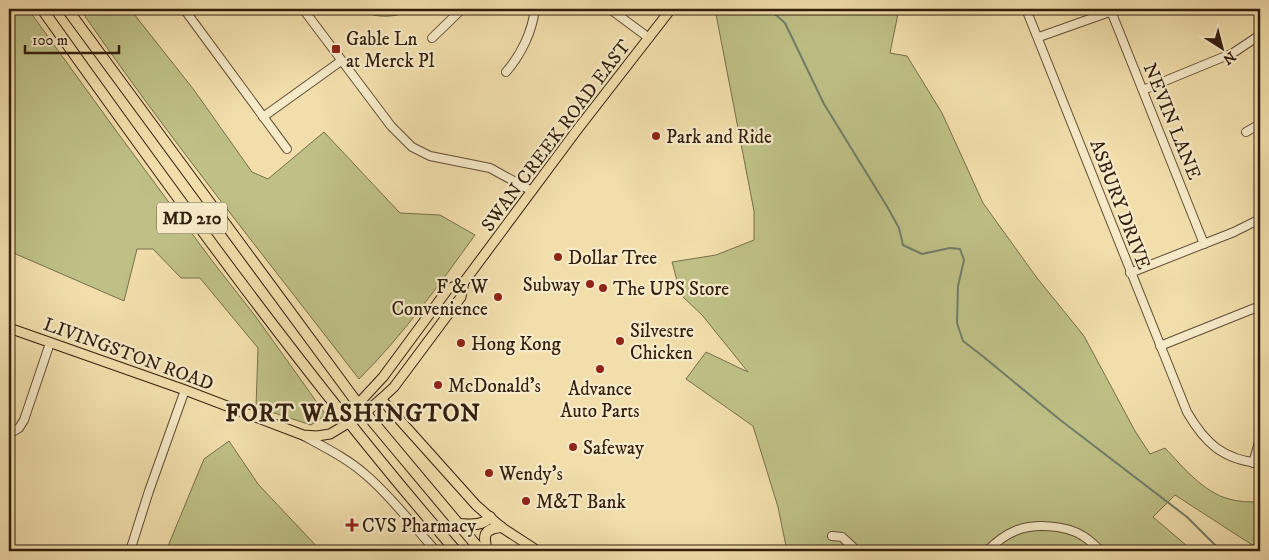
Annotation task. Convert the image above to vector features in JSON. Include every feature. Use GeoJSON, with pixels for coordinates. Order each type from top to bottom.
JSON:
{"type":"FeatureCollection","features":[{"type":"Feature","properties":{"kind":"highway","name":"MD 210"},"geometry":{"type":"LineString","coordinates":[[42,9],[226,264],[392,477],[456,551]]}},
{"type":"Feature","properties":{"kind":"highway","name":"MD 210"},"geometry":{"type":"LineString","coordinates":[[67,9],[361,409],[481,551]]}},
{"type":"Feature","properties":{"kind":"highway"},"geometry":{"type":"LineString","coordinates":[[458,524],[482,523],[490,517]]}},
{"type":"Feature","properties":{"kind":"highway"},"geometry":{"type":"LineString","coordinates":[[487,551],[484,539],[485,534],[494,528],[501,527]]}},
{"type":"Feature","properties":{"kind":"main road","name":"SWAN CREEK ROAD EAST"},"geometry":{"type":"LineString","coordinates":[[361,409],[381,399],[394,387],[461,296],[464,282],[576,130],[671,9]]}},
{"type":"Feature","properties":{"kind":"main road","name":"SWAN CREEK ROAD EAST"},"geometry":{"type":"LineString","coordinates":[[349,421],[361,409],[448,289],[464,282]]}},
{"type":"Feature","properties":{"kind":"main road","name":"LIVINGSTON ROAD"},"geometry":{"type":"LineString","coordinates":[[9,328],[185,390],[302,435],[317,436],[330,434],[349,421]]}},
{"type":"Feature","properties":{"kind":"main road"},"geometry":{"type":"LineString","coordinates":[[381,399],[466,495],[501,527],[538,551]]}},
{"type":"Feature","properties":{"kind":"street"},"geometry":{"type":"LineString","coordinates":[[184,9],[287,149]]}},
{"type":"Feature","properties":{"kind":"street"},"geometry":{"type":"LineString","coordinates":[[303,9],[391,126],[412,147],[438,158],[490,168],[532,191]]}},
{"type":"Feature","properties":{"kind":"street"},"geometry":{"type":"LineString","coordinates":[[432,38],[462,9]]}},
{"type":"Feature","properties":{"kind":"street"},"geometry":{"type":"LineString","coordinates":[[506,72],[515,62],[524,45],[535,9]]}},
{"type":"Feature","properties":{"kind":"street"},"geometry":{"type":"LineString","coordinates":[[610,9],[650,38]]}},
{"type":"Feature","properties":{"kind":"street","name":"ASBURY DRIVE"},"geometry":{"type":"LineString","coordinates":[[1026,9],[1039,37],[1186,412],[1195,427],[1217,450],[1230,457],[1257,463]]}},
{"type":"Feature","properties":{"kind":"street"},"geometry":{"type":"LineString","coordinates":[[1039,37],[1114,10]]}},
{"type":"Feature","properties":{"kind":"street","name":"NEVIN LANE"},"geometry":{"type":"LineString","coordinates":[[1114,10],[1143,90],[1204,244]]}},
{"type":"Feature","properties":{"kind":"street"},"geometry":{"type":"LineString","coordinates":[[1143,90],[1233,53],[1260,35]]}},
{"type":"Feature","properties":{"kind":"street"},"geometry":{"type":"LineString","coordinates":[[263,117],[341,61]]}},
{"type":"Feature","properties":{"kind":"street"},"geometry":{"type":"LineString","coordinates":[[1246,132],[1260,124]]}},
{"type":"Feature","properties":{"kind":"street"},"geometry":{"type":"LineString","coordinates":[[1130,273],[1204,244],[1260,219]]}},
{"type":"Feature","properties":{"kind":"street"},"geometry":{"type":"LineString","coordinates":[[1160,346],[1260,306]]}},
{"type":"Feature","properties":{"kind":"street"},"geometry":{"type":"LineString","coordinates":[[9,434],[19,428],[24,420],[50,343]]}},
{"type":"Feature","properties":{"kind":"street"},"geometry":{"type":"LineString","coordinates":[[130,551],[185,390]]}},
{"type":"Feature","properties":{"kind":"street"},"geometry":{"type":"LineString","coordinates":[[302,435],[344,458],[365,474],[382,490],[436,551]]}},
{"type":"Feature","properties":{"kind":"street"},"geometry":{"type":"LineString","coordinates":[[1257,463],[1260,439]]}},
{"type":"Feature","properties":{"kind":"street"},"geometry":{"type":"LineString","coordinates":[[987,551],[994,544],[1016,531],[1040,526],[1064,529],[1083,535],[1099,551]]}},
{"type":"Feature","properties":{"kind":"street"},"geometry":{"type":"LineString","coordinates":[[832,536],[842,537],[857,551]]}},
{"type":"Feature","properties":{"kind":"green space"},"geometry":{"type":"Polygon","coordinates":[[[9,9],[28,9],[213,262],[256,317],[326,415],[311,425],[256,407],[258,348],[200,278],[181,278],[153,249],[137,249],[124,301],[9,251],[9,9]]]}},
{"type":"Feature","properties":{"kind":"green space"},"geometry":{"type":"Polygon","coordinates":[[[80,9],[130,9],[194,90],[252,172],[268,179],[324,132],[400,213],[440,215],[475,235],[406,327],[359,379],[182,150],[80,9]]]}},
{"type":"Feature","properties":{"kind":"green space"},"geometry":{"type":"Polygon","coordinates":[[[361,9],[414,9],[402,14],[380,16],[361,9]]]}},
{"type":"Feature","properties":{"kind":"green space"},"geometry":{"type":"Polygon","coordinates":[[[715,9],[899,9],[890,53],[907,56],[942,113],[983,203],[1037,278],[1084,336],[1135,431],[1150,454],[1165,448],[1186,471],[1211,491],[1233,500],[1260,502],[1260,550],[1175,495],[1153,517],[1193,551],[787,551],[778,507],[753,426],[686,379],[706,352],[748,372],[702,315],[681,295],[672,262],[716,255],[754,240],[754,211],[715,9]]]}},
{"type":"Feature","properties":{"kind":"green space"},"geometry":{"type":"Polygon","coordinates":[[[229,441],[258,484],[321,551],[166,551],[204,459],[229,441]]]}},
{"type":"Feature","properties":{"kind":"waterway"},"geometry":{"type":"LineString","coordinates":[[769,9],[785,23],[824,104],[899,228],[903,245],[922,254],[950,248],[960,249],[964,260],[958,286],[957,323],[963,341],[1059,419],[1187,517],[1221,551]]}},
{"type":"Feature","properties":{"kind":"place","name":"Gable Ln at Merck Pl"},"geometry":{"type":"Point","coordinates":[336,49]}},
{"type":"Feature","properties":{"kind":"place","name":"Park and Ride"},"geometry":{"type":"Point","coordinates":[656,136]}},
{"type":"Feature","properties":{"kind":"place","name":"Dollar Tree"},"geometry":{"type":"Point","coordinates":[558,257]}},
{"type":"Feature","properties":{"kind":"place","name":"Subway"},"geometry":{"type":"Point","coordinates":[590,284]}},
{"type":"Feature","properties":{"kind":"place","name":"The UPS Store"},"geometry":{"type":"Point","coordinates":[603,288]}},
{"type":"Feature","properties":{"kind":"place","name":"F & W Convenience"},"geometry":{"type":"Point","coordinates":[498,297]}},
{"type":"Feature","properties":{"kind":"place","name":"Silvestre Chicken"},"geometry":{"type":"Point","coordinates":[620,341]}},
{"type":"Feature","properties":{"kind":"place","name":"Hong Kong"},"geometry":{"type":"Point","coordinates":[461,343]}},
{"type":"Feature","properties":{"kind":"place","name":"Advance Auto Parts"},"geometry":{"type":"Point","coordinates":[600,369]}},
{"type":"Feature","properties":{"kind":"place","name":"McDonald's"},"geometry":{"type":"Point","coordinates":[438,385]}},
{"type":"Feature","properties":{"kind":"place","name":"Safeway"},"geometry":{"type":"Point","coordinates":[573,447]}},
{"type":"Feature","properties":{"kind":"place","name":"Wendy's"},"geometry":{"type":"Point","coordinates":[489,473]}},
{"type":"Feature","properties":{"kind":"place","name":"M&T Bank"},"geometry":{"type":"Point","coordinates":[526,501]}},
{"type":"Feature","properties":{"kind":"place","name":"CVS Pharmacy"},"geometry":{"type":"Point","coordinates":[352,525]}},
{"type":"Feature","properties":{"kind":"district","name":"FORT WASHINGTON"},"geometry":{"type":"Point","coordinates":[353,413]}}]}
